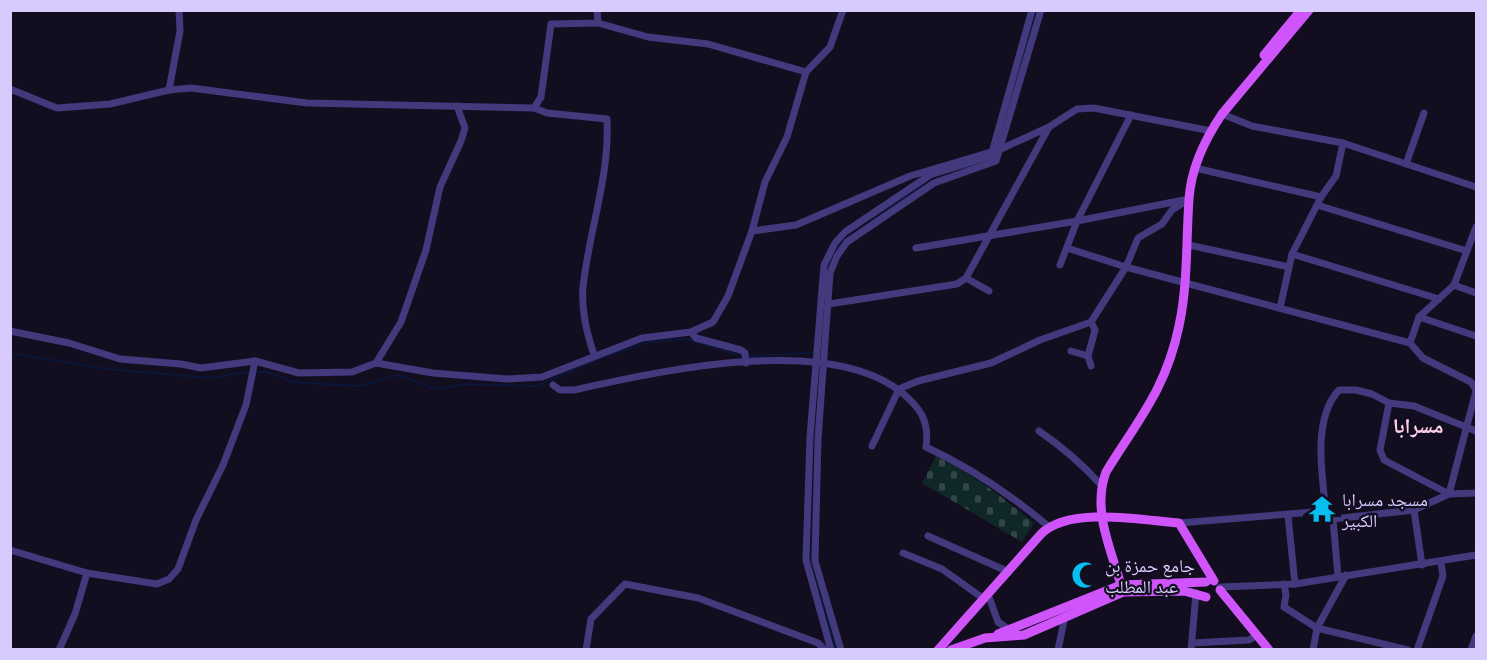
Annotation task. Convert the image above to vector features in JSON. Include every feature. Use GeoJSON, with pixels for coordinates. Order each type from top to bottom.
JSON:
{"type":"FeatureCollection","features":[{"type":"Feature","properties":{"kind":"main road"},"geometry":{"type":"LineString","coordinates":[[1253,75],[1259,61],[1301,10]]}},
{"type":"Feature","properties":{"kind":"main road"},"geometry":{"type":"LineString","coordinates":[[1122,589],[1108,549],[1102,518],[1101,485],[1106,472],[1159,390],[1172,357],[1187,284],[1189,199],[1195,168],[1211,131],[1222,114],[1309,10]]}},
{"type":"Feature","properties":{"kind":"main road"},"geometry":{"type":"LineString","coordinates":[[938,650],[1048,526],[1059,522],[1102,518],[1179,523],[1215,585],[1269,650]]}},
{"type":"Feature","properties":{"kind":"main road"},"geometry":{"type":"LineString","coordinates":[[951,650],[1122,589],[1215,585]]}},
{"type":"Feature","properties":{"kind":"main road"},"geometry":{"type":"LineString","coordinates":[[990,637],[1023,635],[1122,589],[1196,593],[1206,597],[1215,597],[1215,585]]}},
{"type":"Feature","properties":{"kind":"main road"},"geometry":{"type":"LineString","coordinates":[[1206,597],[1202,590],[1215,585]]}},
{"type":"Feature","properties":{"kind":"street"},"geometry":{"type":"LineString","coordinates":[[169,90],[180,31],[179,10]]}},
{"type":"Feature","properties":{"kind":"street"},"geometry":{"type":"LineString","coordinates":[[597,10],[597,23]]}},
{"type":"Feature","properties":{"kind":"street"},"geometry":{"type":"LineString","coordinates":[[10,332],[69,343],[120,359],[201,368],[255,361],[299,373],[352,372],[376,363],[433,373],[507,379],[542,377],[594,355],[653,336],[691,332],[713,322],[728,296],[752,231],[765,182],[787,137],[806,72],[830,47],[843,10]]}},
{"type":"Feature","properties":{"kind":"street"},"geometry":{"type":"LineString","coordinates":[[841,650],[815,561],[822,275],[826,258],[840,238],[930,175],[988,158],[992,151],[1032,10]]}},
{"type":"Feature","properties":{"kind":"street"},"geometry":{"type":"LineString","coordinates":[[831,650],[806,560],[810,437],[821,364],[830,273],[837,256],[847,242],[934,183],[996,161],[1041,10]]}},
{"type":"Feature","properties":{"kind":"street"},"geometry":{"type":"LineString","coordinates":[[534,108],[541,97],[551,24],[597,23],[648,37],[708,44],[806,72]]}},
{"type":"Feature","properties":{"kind":"street"},"geometry":{"type":"LineString","coordinates":[[10,89],[57,108],[78,108],[155,95],[169,90],[191,88],[339,104],[534,108],[548,113],[607,119],[604,168],[583,289],[584,321],[594,355]]}},
{"type":"Feature","properties":{"kind":"street"},"geometry":{"type":"LineString","coordinates":[[376,363],[401,322],[426,250],[440,188],[461,141],[465,128],[457,106]]}},
{"type":"Feature","properties":{"kind":"street"},"geometry":{"type":"LineString","coordinates":[[752,231],[796,225],[910,176],[1001,149],[1049,127],[1077,109],[1094,108],[1211,131]]}},
{"type":"Feature","properties":{"kind":"street"},"geometry":{"type":"LineString","coordinates":[[1406,164],[1424,113]]}},
{"type":"Feature","properties":{"kind":"street"},"geometry":{"type":"LineString","coordinates":[[1222,114],[1252,126],[1343,143],[1476,187]]}},
{"type":"Feature","properties":{"kind":"street"},"geometry":{"type":"LineString","coordinates":[[1060,265],[1077,221],[1131,116]]}},
{"type":"Feature","properties":{"kind":"street"},"geometry":{"type":"LineString","coordinates":[[828,304],[957,284],[966,278],[1049,127]]}},
{"type":"Feature","properties":{"kind":"street"},"geometry":{"type":"LineString","coordinates":[[1280,308],[1292,254],[1321,197],[1336,176],[1343,143]]}},
{"type":"Feature","properties":{"kind":"street"},"geometry":{"type":"LineString","coordinates":[[1195,168],[1321,197]]}},
{"type":"Feature","properties":{"kind":"street"},"geometry":{"type":"LineString","coordinates":[[916,248],[1077,221],[1189,199]]}},
{"type":"Feature","properties":{"kind":"street"},"geometry":{"type":"LineString","coordinates":[[872,446],[899,389],[918,381],[991,363],[1040,340],[1091,322],[1126,267],[1138,238],[1162,224],[1172,210],[1189,199]]}},
{"type":"Feature","properties":{"kind":"street"},"geometry":{"type":"LineString","coordinates":[[1317,205],[1467,251]]}},
{"type":"Feature","properties":{"kind":"street"},"geometry":{"type":"LineString","coordinates":[[1410,343],[1419,317],[1454,285],[1476,227]]}},
{"type":"Feature","properties":{"kind":"street"},"geometry":{"type":"LineString","coordinates":[[1189,245],[1289,267]]}},
{"type":"Feature","properties":{"kind":"street"},"geometry":{"type":"LineString","coordinates":[[1067,248],[1187,284],[1410,343],[1423,358],[1471,381],[1476,391],[1449,494]]}},
{"type":"Feature","properties":{"kind":"street"},"geometry":{"type":"LineString","coordinates":[[1292,254],[1439,299]]}},
{"type":"Feature","properties":{"kind":"street"},"geometry":{"type":"LineString","coordinates":[[966,278],[989,291]]}},
{"type":"Feature","properties":{"kind":"street"},"geometry":{"type":"LineString","coordinates":[[1454,285],[1476,293]]}},
{"type":"Feature","properties":{"kind":"street"},"geometry":{"type":"LineString","coordinates":[[1419,317],[1476,336]]}},
{"type":"Feature","properties":{"kind":"street"},"geometry":{"type":"LineString","coordinates":[[1091,322],[1095,330],[1088,356],[1091,366]]}},
{"type":"Feature","properties":{"kind":"street"},"geometry":{"type":"LineString","coordinates":[[691,332],[696,338],[741,350],[745,353],[746,363]]}},
{"type":"Feature","properties":{"kind":"street"},"geometry":{"type":"LineString","coordinates":[[1071,351],[1088,356]]}},
{"type":"Feature","properties":{"kind":"street"},"geometry":{"type":"LineString","coordinates":[[10,550],[87,573],[157,584],[169,579],[178,569],[196,520],[223,465],[251,386],[255,361]]}},
{"type":"Feature","properties":{"kind":"street"},"geometry":{"type":"LineString","coordinates":[[552,385],[560,390],[574,390],[686,367],[746,363],[821,364],[857,368],[899,389],[921,411],[926,422],[926,447],[962,464],[1014,497],[1048,526]]}},
{"type":"Feature","properties":{"kind":"street"},"geometry":{"type":"LineString","coordinates":[[1313,650],[1317,628],[1342,575],[1333,519],[1326,511],[1322,453],[1330,399],[1339,390],[1356,390],[1372,394],[1389,403],[1414,406],[1476,431]]}},
{"type":"Feature","properties":{"kind":"street"},"geometry":{"type":"LineString","coordinates":[[1389,403],[1380,450],[1384,460],[1449,494]]}},
{"type":"Feature","properties":{"kind":"street"},"geometry":{"type":"LineString","coordinates":[[1039,431],[1058,443],[1064,453],[1101,485]]}},
{"type":"Feature","properties":{"kind":"street"},"geometry":{"type":"LineString","coordinates":[[1333,519],[1414,510],[1449,494],[1476,494]]}},
{"type":"Feature","properties":{"kind":"street"},"geometry":{"type":"LineString","coordinates":[[1414,510],[1422,565]]}},
{"type":"Feature","properties":{"kind":"street"},"geometry":{"type":"LineString","coordinates":[[1179,523],[1288,516],[1326,511]]}},
{"type":"Feature","properties":{"kind":"street"},"geometry":{"type":"LineString","coordinates":[[1288,516],[1295,584]]}},
{"type":"Feature","properties":{"kind":"street"},"geometry":{"type":"LineString","coordinates":[[928,536],[1009,572]]}},
{"type":"Feature","properties":{"kind":"street"},"geometry":{"type":"LineString","coordinates":[[903,553],[942,569],[986,597],[998,622],[1010,630]]}},
{"type":"Feature","properties":{"kind":"street"},"geometry":{"type":"LineString","coordinates":[[1215,585],[1295,584],[1342,575],[1441,563],[1476,555]]}},
{"type":"Feature","properties":{"kind":"street"},"geometry":{"type":"LineString","coordinates":[[1417,650],[1443,576],[1441,563]]}},
{"type":"Feature","properties":{"kind":"street"},"geometry":{"type":"LineString","coordinates":[[59,650],[75,614],[87,573]]}},
{"type":"Feature","properties":{"kind":"street"},"geometry":{"type":"LineString","coordinates":[[586,650],[591,619],[625,584],[698,598],[818,643],[825,650]]}},
{"type":"Feature","properties":{"kind":"street"},"geometry":{"type":"LineString","coordinates":[[1284,584],[1286,595],[1284,607],[1317,628],[1408,650]]}},
{"type":"Feature","properties":{"kind":"street"},"geometry":{"type":"LineString","coordinates":[[1196,593],[1192,646],[1249,640],[1257,635]]}},
{"type":"Feature","properties":{"kind":"street"},"geometry":{"type":"LineString","coordinates":[[1058,650],[1065,616]]}},
{"type":"Feature","properties":{"kind":"street"},"geometry":{"type":"LineString","coordinates":[[1471,650],[1476,636]]}},
{"type":"Feature","properties":{"kind":"green space"},"geometry":{"type":"Polygon","coordinates":[[[936,456],[987,486],[1034,523],[1022,542],[922,483],[936,456]]]}},
{"type":"Feature","properties":{"kind":"waterway"},"geometry":{"type":"LineString","coordinates":[[1008,109],[1036,10]]}},
{"type":"Feature","properties":{"kind":"waterway"},"geometry":{"type":"LineString","coordinates":[[964,168],[979,163]]}},
{"type":"Feature","properties":{"kind":"waterway"},"geometry":{"type":"LineString","coordinates":[[826,273],[833,253],[845,240],[933,177]]}},
{"type":"Feature","properties":{"kind":"waterway"},"geometry":{"type":"LineString","coordinates":[[10,353],[107,369],[211,378],[267,372],[293,382],[358,386],[399,375],[433,389],[468,384],[536,386],[609,355],[649,342],[686,339],[741,356]]}},
{"type":"Feature","properties":{"kind":"waterway"},"geometry":{"type":"LineString","coordinates":[[750,356],[811,353]]}},
{"type":"Feature","properties":{"kind":"waterway"},"geometry":{"type":"LineString","coordinates":[[817,413],[811,565],[836,650]]}},
{"type":"Feature","properties":{"kind":"place","name":"مسجد مسرابا الكبير"},"geometry":{"type":"Point","coordinates":[1322,509]}},
{"type":"Feature","properties":{"kind":"place","name":"جامع حمزة بن عبد المطلب"},"geometry":{"type":"Point","coordinates":[1085,575]}},
{"type":"Feature","properties":{"kind":"district","name":"مسرابا"},"geometry":{"type":"Point","coordinates":[1418,425]}}]}
